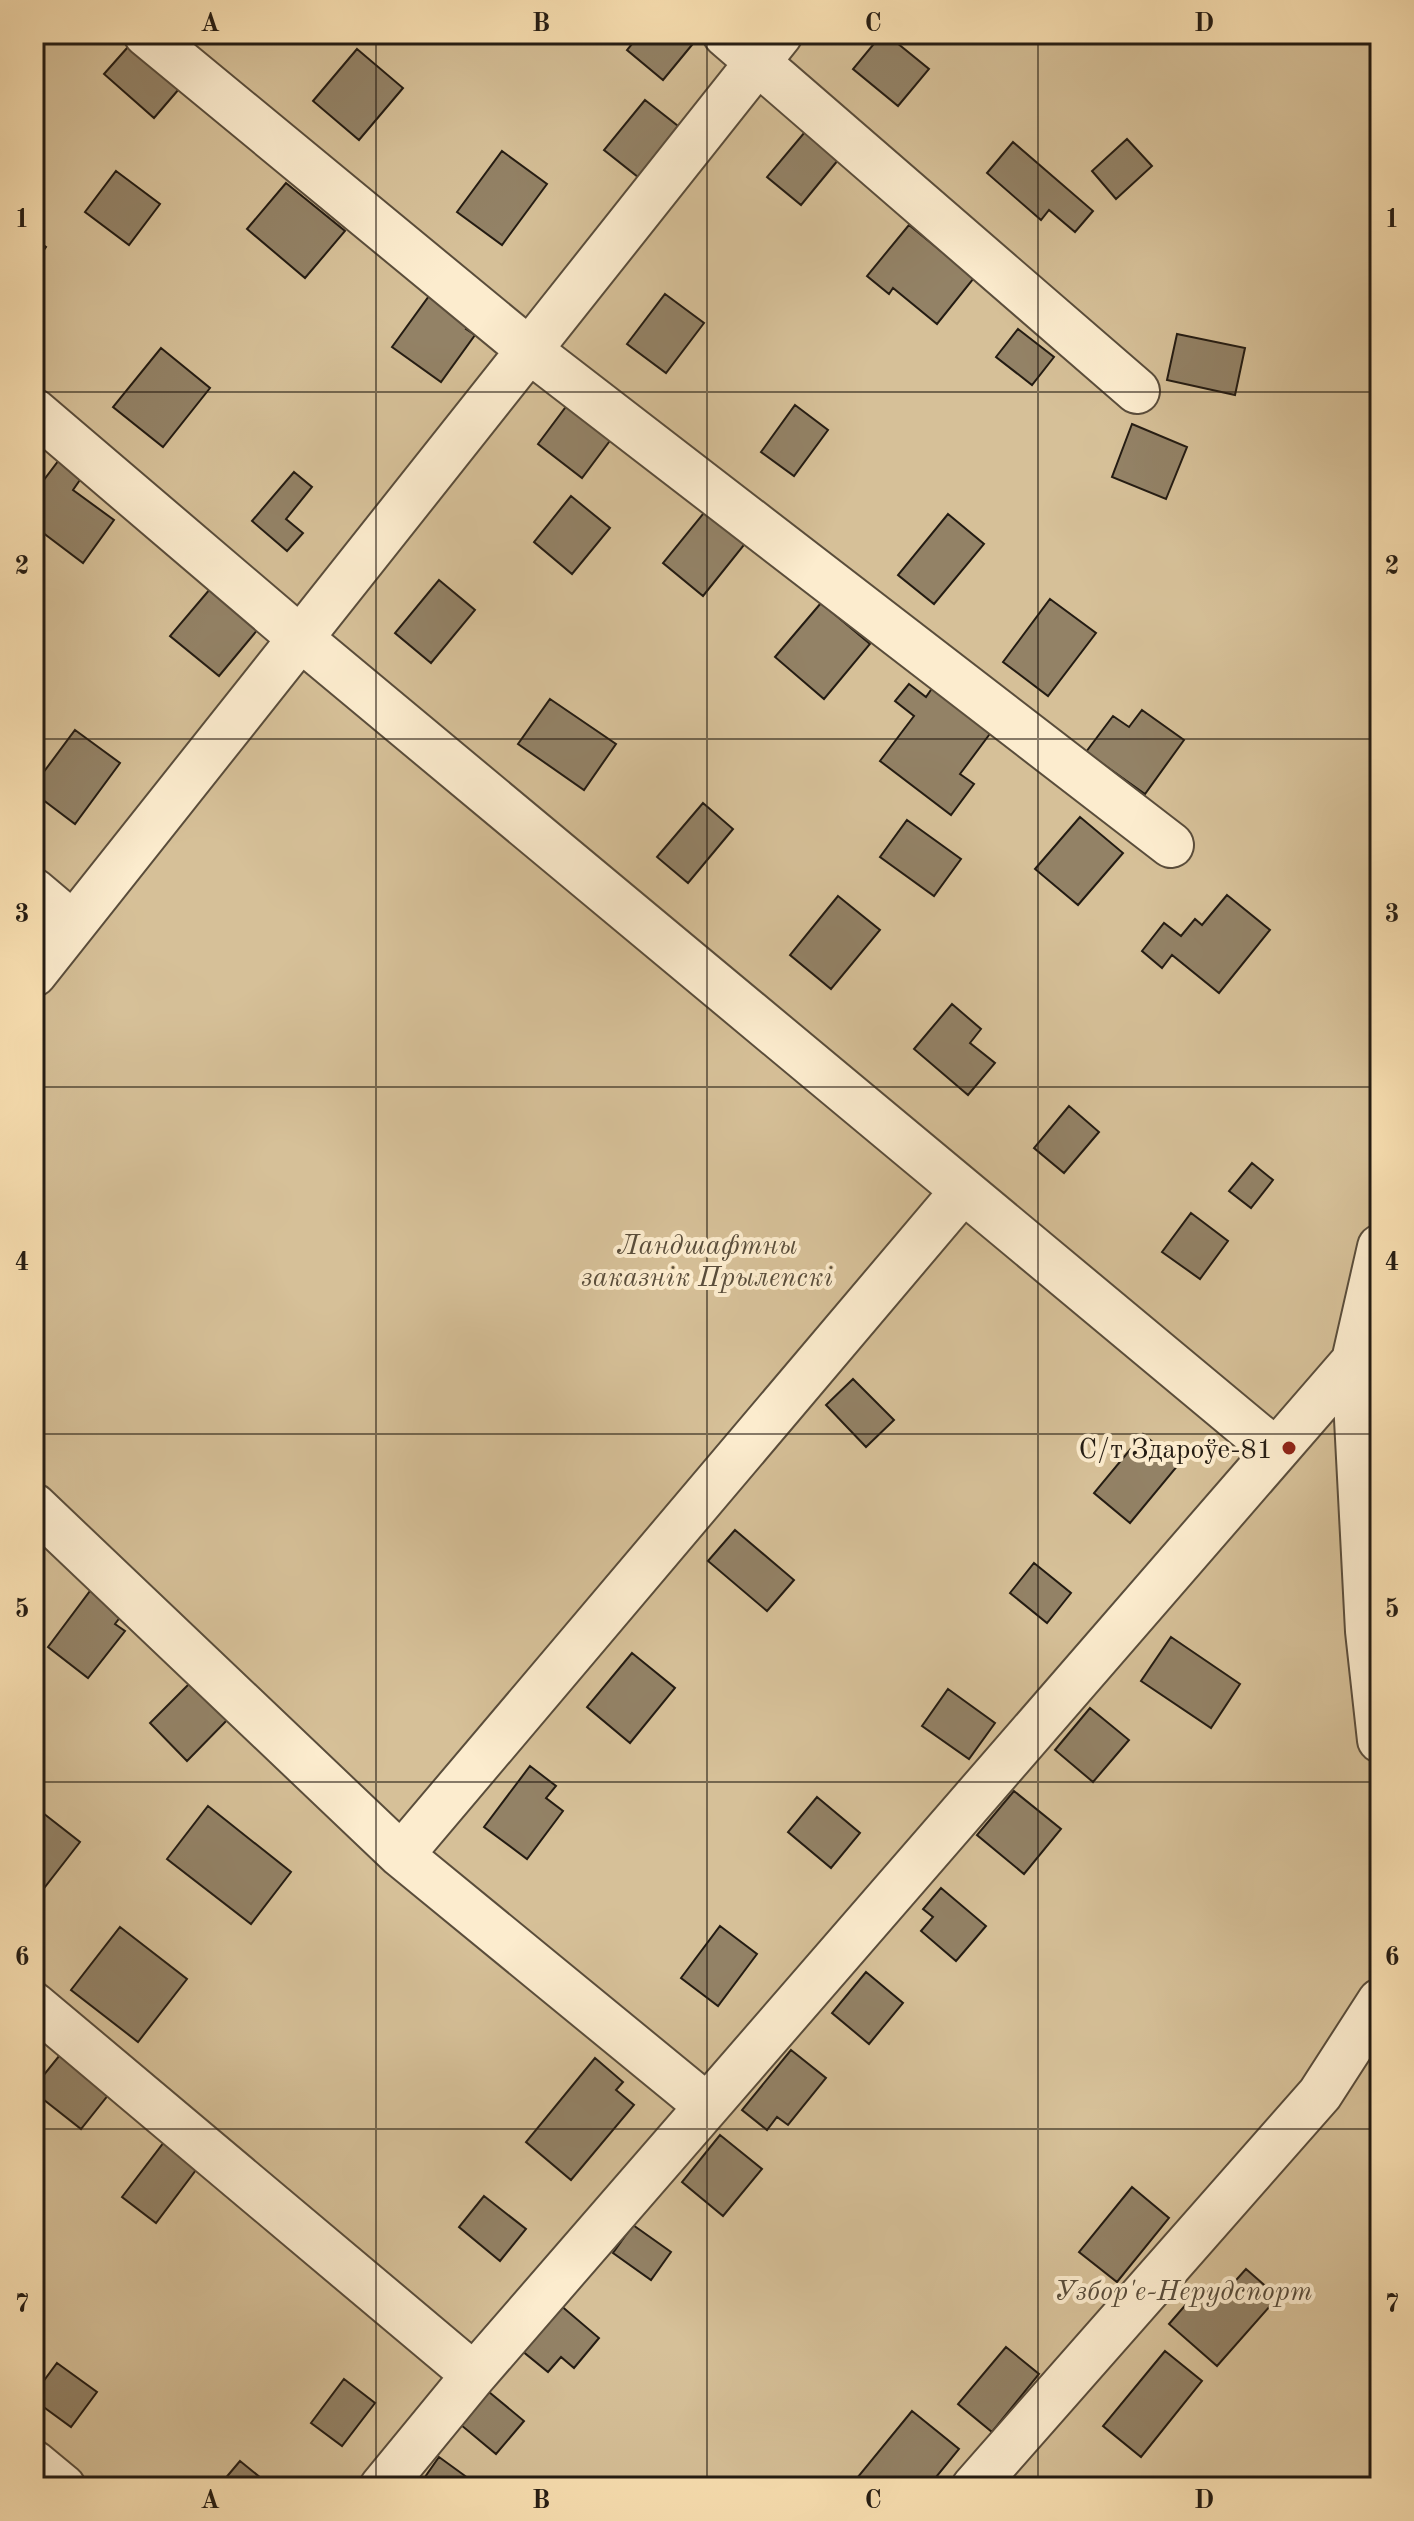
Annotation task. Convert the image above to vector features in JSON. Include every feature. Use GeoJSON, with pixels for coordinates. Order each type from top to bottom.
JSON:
{"type":"FeatureCollection","features":[{"type":"Feature","properties":{"kind":"lane"},"geometry":{"type":"LineString","coordinates":[[146,34],[529,350],[1171,845]]}},
{"type":"Feature","properties":{"kind":"lane"},"geometry":{"type":"LineString","coordinates":[[725,34],[769,48],[1137,391]]}},
{"type":"Feature","properties":{"kind":"lane"},"geometry":{"type":"LineString","coordinates":[[34,974],[769,48]]}},
{"type":"Feature","properties":{"kind":"lane"},"geometry":{"type":"LineString","coordinates":[[34,411],[300,638],[1276,1451]]}},
{"type":"Feature","properties":{"kind":"lane"},"geometry":{"type":"LineString","coordinates":[[34,891],[73,924]]}},
{"type":"Feature","properties":{"kind":"lane"},"geometry":{"type":"LineString","coordinates":[[401,1855],[963,1191]]}},
{"type":"Feature","properties":{"kind":"lane"},"geometry":{"type":"LineString","coordinates":[[1380,1247],[1354,1361],[1368,1631],[1380,1740]]}},
{"type":"Feature","properties":{"kind":"lane"},"geometry":{"type":"LineString","coordinates":[[382,2487],[474,2375],[1354,1361]]}},
{"type":"Feature","properties":{"kind":"lane"},"geometry":{"type":"LineString","coordinates":[[34,1506],[401,1855],[707,2106]]}},
{"type":"Feature","properties":{"kind":"lane"},"geometry":{"type":"LineString","coordinates":[[974,2487],[1320,2094],[1380,2001]]}},
{"type":"Feature","properties":{"kind":"lane"},"geometry":{"type":"LineString","coordinates":[[34,2005],[474,2375]]}},
{"type":"Feature","properties":{"kind":"lane"},"geometry":{"type":"LineString","coordinates":[[34,2463],[63,2487]]}},
{"type":"Feature","properties":{"kind":"green space","name":"Ландшафтны заказнік Прылепскі"},"geometry":{"type":"Polygon","coordinates":[[[34,34],[1380,34],[1380,2487],[34,2487],[34,34]]]}},
{"type":"Feature","properties":{"kind":"building"},"geometry":{"type":"Polygon","coordinates":[[[640,34],[689,34],[696,40],[663,80],[627,50],[640,34]]]}},
{"type":"Feature","properties":{"kind":"building"},"geometry":{"type":"Polygon","coordinates":[[[882,34],[929,69],[898,106],[853,69],[882,34]]]}},
{"type":"Feature","properties":{"kind":"building"},"geometry":{"type":"Polygon","coordinates":[[[135,39],[185,82],[154,118],[104,74],[135,39]]]}},
{"type":"Feature","properties":{"kind":"building"},"geometry":{"type":"Polygon","coordinates":[[[357,49],[403,88],[359,140],[313,101],[357,49]]]}},
{"type":"Feature","properties":{"kind":"building"},"geometry":{"type":"Polygon","coordinates":[[[645,100],[678,126],[638,177],[604,150],[645,100]]]}},
{"type":"Feature","properties":{"kind":"building"},"geometry":{"type":"Polygon","coordinates":[[[810,126],[843,154],[801,205],[767,177],[810,126]]]}},
{"type":"Feature","properties":{"kind":"building"},"geometry":{"type":"Polygon","coordinates":[[[1127,139],[1152,166],[1116,199],[1092,171],[1127,139]]]}},
{"type":"Feature","properties":{"kind":"building"},"geometry":{"type":"Polygon","coordinates":[[[1013,142],[1093,211],[1075,232],[1049,210],[1041,220],[987,173],[1013,142]]]}},
{"type":"Feature","properties":{"kind":"building"},"geometry":{"type":"Polygon","coordinates":[[[502,151],[547,184],[502,245],[457,212],[502,151]]]}},
{"type":"Feature","properties":{"kind":"building"},"geometry":{"type":"Polygon","coordinates":[[[116,171],[160,204],[129,245],[85,212],[116,171]]]}},
{"type":"Feature","properties":{"kind":"building"},"geometry":{"type":"Polygon","coordinates":[[[286,183],[345,231],[305,278],[247,229],[286,183]]]}},
{"type":"Feature","properties":{"kind":"building"},"geometry":{"type":"Polygon","coordinates":[[[909,225],[974,278],[937,324],[893,288],[889,294],[867,276],[909,225]]]}},
{"type":"Feature","properties":{"kind":"building"},"geometry":{"type":"Polygon","coordinates":[[[34,238],[46,247],[34,264],[34,238]]]}},
{"type":"Feature","properties":{"kind":"building"},"geometry":{"type":"Polygon","coordinates":[[[437,285],[477,313],[466,329],[475,335],[441,382],[392,347],[437,285]]]}},
{"type":"Feature","properties":{"kind":"building"},"geometry":{"type":"Polygon","coordinates":[[[665,294],[704,323],[666,373],[627,344],[665,294]]]}},
{"type":"Feature","properties":{"kind":"building"},"geometry":{"type":"Polygon","coordinates":[[[1018,329],[1054,357],[1032,385],[996,357],[1018,329]]]}},
{"type":"Feature","properties":{"kind":"building"},"geometry":{"type":"Polygon","coordinates":[[[1177,334],[1245,348],[1235,395],[1167,380],[1177,334]]]}},
{"type":"Feature","properties":{"kind":"building"},"geometry":{"type":"Polygon","coordinates":[[[161,348],[210,388],[163,447],[113,407],[161,348]]]}},
{"type":"Feature","properties":{"kind":"building"},"geometry":{"type":"Polygon","coordinates":[[[571,400],[615,434],[582,478],[538,444],[571,400]]]}},
{"type":"Feature","properties":{"kind":"building"},"geometry":{"type":"Polygon","coordinates":[[[795,405],[828,430],[794,476],[761,452],[795,405]]]}},
{"type":"Feature","properties":{"kind":"building"},"geometry":{"type":"Polygon","coordinates":[[[1132,424],[1187,447],[1166,499],[1112,477],[1132,424]]]}},
{"type":"Feature","properties":{"kind":"building"},"geometry":{"type":"Polygon","coordinates":[[[59,460],[82,477],[73,490],[114,520],[83,563],[34,526],[34,493],[59,460]]]}},
{"type":"Feature","properties":{"kind":"building"},"geometry":{"type":"Polygon","coordinates":[[[294,472],[312,487],[286,519],[303,533],[287,551],[252,521],[294,472]]]}},
{"type":"Feature","properties":{"kind":"building"},"geometry":{"type":"Polygon","coordinates":[[[571,496],[610,528],[572,574],[534,542],[571,496]]]}},
{"type":"Feature","properties":{"kind":"building"},"geometry":{"type":"Polygon","coordinates":[[[712,503],[752,535],[703,596],[663,563],[712,503]]]}},
{"type":"Feature","properties":{"kind":"building"},"geometry":{"type":"Polygon","coordinates":[[[948,514],[984,544],[934,604],[898,575],[948,514]]]}},
{"type":"Feature","properties":{"kind":"building"},"geometry":{"type":"Polygon","coordinates":[[[439,580],[475,610],[431,663],[395,633],[439,580]]]}},
{"type":"Feature","properties":{"kind":"building"},"geometry":{"type":"Polygon","coordinates":[[[216,582],[264,622],[219,676],[170,636],[216,582]]]}},
{"type":"Feature","properties":{"kind":"building"},"geometry":{"type":"Polygon","coordinates":[[[1050,599],[1096,633],[1048,696],[1003,662],[1050,599]]]}},
{"type":"Feature","properties":{"kind":"building"},"geometry":{"type":"Polygon","coordinates":[[[821,603],[870,644],[824,699],[775,657],[821,603]]]}},
{"type":"Feature","properties":{"kind":"building"},"geometry":{"type":"Polygon","coordinates":[[[909,684],[926,697],[933,687],[992,731],[960,774],[974,784],[951,815],[880,761],[914,716],[895,701],[909,684]]]}},
{"type":"Feature","properties":{"kind":"building"},"geometry":{"type":"Polygon","coordinates":[[[550,699],[616,744],[584,790],[518,744],[550,699]]]}},
{"type":"Feature","properties":{"kind":"building"},"geometry":{"type":"Polygon","coordinates":[[[1142,710],[1184,740],[1145,794],[1086,752],[1113,716],[1129,727],[1142,710]]]}},
{"type":"Feature","properties":{"kind":"building"},"geometry":{"type":"Polygon","coordinates":[[[75,730],[120,763],[75,824],[34,793],[34,785],[75,730]]]}},
{"type":"Feature","properties":{"kind":"building"},"geometry":{"type":"Polygon","coordinates":[[[703,803],[733,829],[688,883],[657,857],[703,803]]]}},
{"type":"Feature","properties":{"kind":"building"},"geometry":{"type":"Polygon","coordinates":[[[1080,817],[1123,853],[1078,905],[1035,869],[1080,817]]]}},
{"type":"Feature","properties":{"kind":"building"},"geometry":{"type":"Polygon","coordinates":[[[907,820],[961,859],[934,896],[880,857],[907,820]]]}},
{"type":"Feature","properties":{"kind":"building"},"geometry":{"type":"Polygon","coordinates":[[[1227,895],[1270,930],[1219,993],[1172,955],[1162,968],[1142,951],[1164,923],[1181,936],[1195,919],[1202,925],[1227,895]]]}},
{"type":"Feature","properties":{"kind":"building"},"geometry":{"type":"Polygon","coordinates":[[[838,896],[880,930],[831,989],[790,955],[838,896]]]}},
{"type":"Feature","properties":{"kind":"building"},"geometry":{"type":"Polygon","coordinates":[[[952,1004],[981,1029],[970,1043],[995,1063],[968,1095],[914,1049],[952,1004]]]}},
{"type":"Feature","properties":{"kind":"building"},"geometry":{"type":"Polygon","coordinates":[[[1069,1106],[1099,1132],[1064,1173],[1034,1148],[1069,1106]]]}},
{"type":"Feature","properties":{"kind":"building"},"geometry":{"type":"Polygon","coordinates":[[[1252,1163],[1273,1180],[1251,1208],[1229,1191],[1252,1163]]]}},
{"type":"Feature","properties":{"kind":"building"},"geometry":{"type":"Polygon","coordinates":[[[1191,1213],[1228,1241],[1200,1279],[1162,1252],[1191,1213]]]}},
{"type":"Feature","properties":{"kind":"building"},"geometry":{"type":"Polygon","coordinates":[[[853,1379],[894,1420],[866,1447],[826,1405],[853,1379]]]}},
{"type":"Feature","properties":{"kind":"building"},"geometry":{"type":"Polygon","coordinates":[[[1143,1434],[1179,1464],[1130,1523],[1094,1493],[1143,1434]]]}},
{"type":"Feature","properties":{"kind":"building"},"geometry":{"type":"Polygon","coordinates":[[[735,1530],[794,1580],[767,1611],[708,1561],[735,1530]]]}},
{"type":"Feature","properties":{"kind":"building"},"geometry":{"type":"Polygon","coordinates":[[[1034,1563],[1071,1593],[1047,1623],[1010,1593],[1034,1563]]]}},
{"type":"Feature","properties":{"kind":"building"},"geometry":{"type":"Polygon","coordinates":[[[99,1579],[131,1603],[115,1624],[125,1631],[88,1678],[48,1647],[99,1579]]]}},
{"type":"Feature","properties":{"kind":"building"},"geometry":{"type":"Polygon","coordinates":[[[1171,1637],[1240,1684],[1211,1728],[1141,1681],[1171,1637]]]}},
{"type":"Feature","properties":{"kind":"building"},"geometry":{"type":"Polygon","coordinates":[[[632,1653],[675,1688],[630,1743],[587,1707],[632,1653]]]}},
{"type":"Feature","properties":{"kind":"building"},"geometry":{"type":"Polygon","coordinates":[[[197,1676],[234,1713],[187,1761],[150,1723],[197,1676]]]}},
{"type":"Feature","properties":{"kind":"building"},"geometry":{"type":"Polygon","coordinates":[[[948,1689],[995,1723],[969,1759],[922,1726],[948,1689]]]}},
{"type":"Feature","properties":{"kind":"building"},"geometry":{"type":"Polygon","coordinates":[[[1090,1708],[1129,1740],[1093,1782],[1055,1750],[1090,1708]]]}},
{"type":"Feature","properties":{"kind":"building"},"geometry":{"type":"Polygon","coordinates":[[[530,1766],[556,1786],[546,1798],[563,1811],[527,1859],[484,1827],[530,1766]]]}},
{"type":"Feature","properties":{"kind":"building"},"geometry":{"type":"Polygon","coordinates":[[[1014,1791],[1061,1829],[1024,1874],[977,1835],[1014,1791]]]}},
{"type":"Feature","properties":{"kind":"building"},"geometry":{"type":"Polygon","coordinates":[[[817,1797],[860,1833],[831,1868],[788,1832],[817,1797]]]}},
{"type":"Feature","properties":{"kind":"building"},"geometry":{"type":"Polygon","coordinates":[[[34,1806],[80,1842],[34,1901],[34,1806]]]}},
{"type":"Feature","properties":{"kind":"building"},"geometry":{"type":"Polygon","coordinates":[[[208,1806],[291,1872],[251,1924],[167,1859],[208,1806]]]}},
{"type":"Feature","properties":{"kind":"building"},"geometry":{"type":"Polygon","coordinates":[[[941,1888],[986,1926],[956,1961],[921,1931],[933,1917],[923,1909],[941,1888]]]}},
{"type":"Feature","properties":{"kind":"building"},"geometry":{"type":"Polygon","coordinates":[[[720,1926],[757,1954],[718,2006],[681,1978],[720,1926]]]}},
{"type":"Feature","properties":{"kind":"building"},"geometry":{"type":"Polygon","coordinates":[[[120,1927],[187,1979],[138,2042],[71,1990],[120,1927]]]}},
{"type":"Feature","properties":{"kind":"building"},"geometry":{"type":"Polygon","coordinates":[[[866,1972],[903,2003],[869,2044],[832,2013],[866,1972]]]}},
{"type":"Feature","properties":{"kind":"building"},"geometry":{"type":"Polygon","coordinates":[[[68,2045],[117,2084],[81,2129],[34,2092],[34,2087],[68,2045]]]}},
{"type":"Feature","properties":{"kind":"building"},"geometry":{"type":"Polygon","coordinates":[[[791,2050],[826,2078],[788,2125],[777,2117],[767,2130],[742,2110],[791,2050]]]}},
{"type":"Feature","properties":{"kind":"building"},"geometry":{"type":"Polygon","coordinates":[[[595,2058],[623,2082],[616,2090],[634,2105],[571,2180],[526,2142],[595,2058]]]}},
{"type":"Feature","properties":{"kind":"building"},"geometry":{"type":"Polygon","coordinates":[[[171,2133],[205,2158],[156,2223],[122,2197],[171,2133]]]}},
{"type":"Feature","properties":{"kind":"building"},"geometry":{"type":"Polygon","coordinates":[[[720,2135],[762,2169],[723,2216],[682,2182],[720,2135]]]}},
{"type":"Feature","properties":{"kind":"building"},"geometry":{"type":"Polygon","coordinates":[[[1132,2187],[1169,2218],[1117,2282],[1079,2252],[1132,2187]]]}},
{"type":"Feature","properties":{"kind":"building"},"geometry":{"type":"Polygon","coordinates":[[[484,2196],[526,2229],[500,2261],[459,2227],[484,2196]]]}},
{"type":"Feature","properties":{"kind":"building"},"geometry":{"type":"Polygon","coordinates":[[[633,2225],[671,2252],[651,2280],[613,2253],[633,2225]]]}},
{"type":"Feature","properties":{"kind":"building"},"geometry":{"type":"Polygon","coordinates":[[[1246,2269],[1278,2297],[1217,2366],[1169,2324],[1195,2294],[1211,2308],[1246,2269]]]}},
{"type":"Feature","properties":{"kind":"building"},"geometry":{"type":"Polygon","coordinates":[[[559,2304],[599,2338],[574,2368],[561,2357],[548,2372],[521,2350],[559,2304]]]}},
{"type":"Feature","properties":{"kind":"building"},"geometry":{"type":"Polygon","coordinates":[[[1006,2347],[1039,2374],[992,2432],[958,2404],[1006,2347]]]}},
{"type":"Feature","properties":{"kind":"building"},"geometry":{"type":"Polygon","coordinates":[[[1165,2351],[1202,2381],[1141,2457],[1103,2426],[1165,2351]]]}},
{"type":"Feature","properties":{"kind":"building"},"geometry":{"type":"Polygon","coordinates":[[[57,2363],[97,2392],[71,2427],[34,2400],[34,2394],[57,2363]]]}},
{"type":"Feature","properties":{"kind":"building"},"geometry":{"type":"Polygon","coordinates":[[[344,2379],[375,2403],[342,2446],[311,2423],[344,2379]]]}},
{"type":"Feature","properties":{"kind":"building"},"geometry":{"type":"Polygon","coordinates":[[[489,2392],[524,2421],[496,2454],[461,2425],[489,2392]]]}},
{"type":"Feature","properties":{"kind":"building"},"geometry":{"type":"Polygon","coordinates":[[[912,2411],[959,2449],[928,2487],[868,2487],[857,2478],[912,2411]]]}},
{"type":"Feature","properties":{"kind":"building"},"geometry":{"type":"Polygon","coordinates":[[[439,2457],[479,2486],[418,2487],[439,2457]]]}},
{"type":"Feature","properties":{"kind":"building"},"geometry":{"type":"Polygon","coordinates":[[[240,2461],[272,2487],[218,2487],[240,2461]]]}},
{"type":"Feature","properties":{"kind":"place","name":"С/т Здароўе-81"},"geometry":{"type":"Point","coordinates":[1289,1448]}},
{"type":"Feature","properties":{"kind":"park label","name":"Узбор'е-Нерудспорт"},"geometry":{"type":"Point","coordinates":[1183,2290]}}]}
